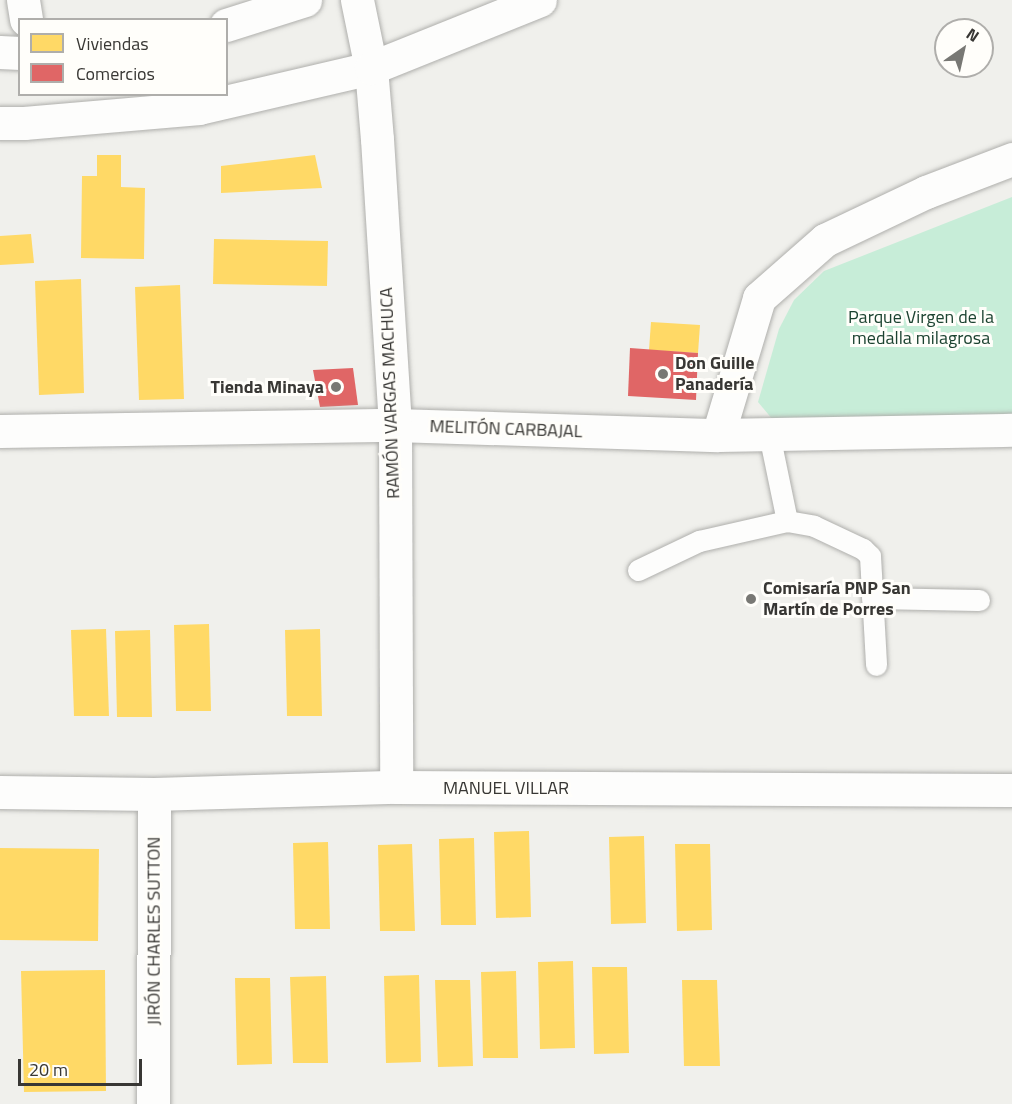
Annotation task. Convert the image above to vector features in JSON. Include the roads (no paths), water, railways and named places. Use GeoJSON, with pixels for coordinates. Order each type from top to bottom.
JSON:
{"type":"FeatureCollection","features":[{"type":"Feature","properties":{"kind":"street"},"geometry":{"type":"LineString","coordinates":[[23,0],[26,18]]}},
{"type":"Feature","properties":{"kind":"street"},"geometry":{"type":"LineString","coordinates":[[228,24],[305,0]]}},
{"type":"Feature","properties":{"kind":"street","name":"RAMÓN VARGAS MACHUCA"},"geometry":{"type":"LineString","coordinates":[[357,0],[370,68],[395,425],[396,787]]}},
{"type":"Feature","properties":{"kind":"street"},"geometry":{"type":"LineString","coordinates":[[0,123],[200,108],[370,68],[540,0]]}},
{"type":"Feature","properties":{"kind":"street"},"geometry":{"type":"LineString","coordinates":[[0,52],[18,53]]}},
{"type":"Feature","properties":{"kind":"street"},"geometry":{"type":"LineString","coordinates":[[718,435],[759,298],[825,240],[926,192],[1012,159]]}},
{"type":"Feature","properties":{"kind":"street","name":"MELITÓN CARBAJAL"},"geometry":{"type":"LineString","coordinates":[[0,431],[395,425],[718,435],[1012,430]]}},
{"type":"Feature","properties":{"kind":"street","name":"MANUEL VILLAR"},"geometry":{"type":"LineString","coordinates":[[0,792],[154,794],[396,787],[1012,790]]}},
{"type":"Feature","properties":{"kind":"street","name":"JIRÓN CHARLES SUTTON"},"geometry":{"type":"LineString","coordinates":[[153,1104],[154,794]]}},
{"type":"Feature","properties":{"kind":"lane"},"geometry":{"type":"LineString","coordinates":[[770,434],[787,520]]}},
{"type":"Feature","properties":{"kind":"lane"},"geometry":{"type":"LineString","coordinates":[[638,570],[699,541],[787,520],[814,526],[868,552],[876,664]]}},
{"type":"Feature","properties":{"kind":"lane"},"geometry":{"type":"LineString","coordinates":[[872,598],[979,600]]}},
{"type":"Feature","properties":{"kind":"place","name":"Don Guille Panadería"},"geometry":{"type":"Point","coordinates":[663,374]}},
{"type":"Feature","properties":{"kind":"place","name":"Tienda Minaya"},"geometry":{"type":"Point","coordinates":[336,387]}},
{"type":"Feature","properties":{"kind":"place","name":"Comisaría PNP San Martín de Porres"},"geometry":{"type":"Point","coordinates":[751,599]}},
{"type":"Feature","properties":{"kind":"park label","name":"Parque Virgen de la medalla milagrosa"},"geometry":{"type":"Point","coordinates":[921,328]}}]}
